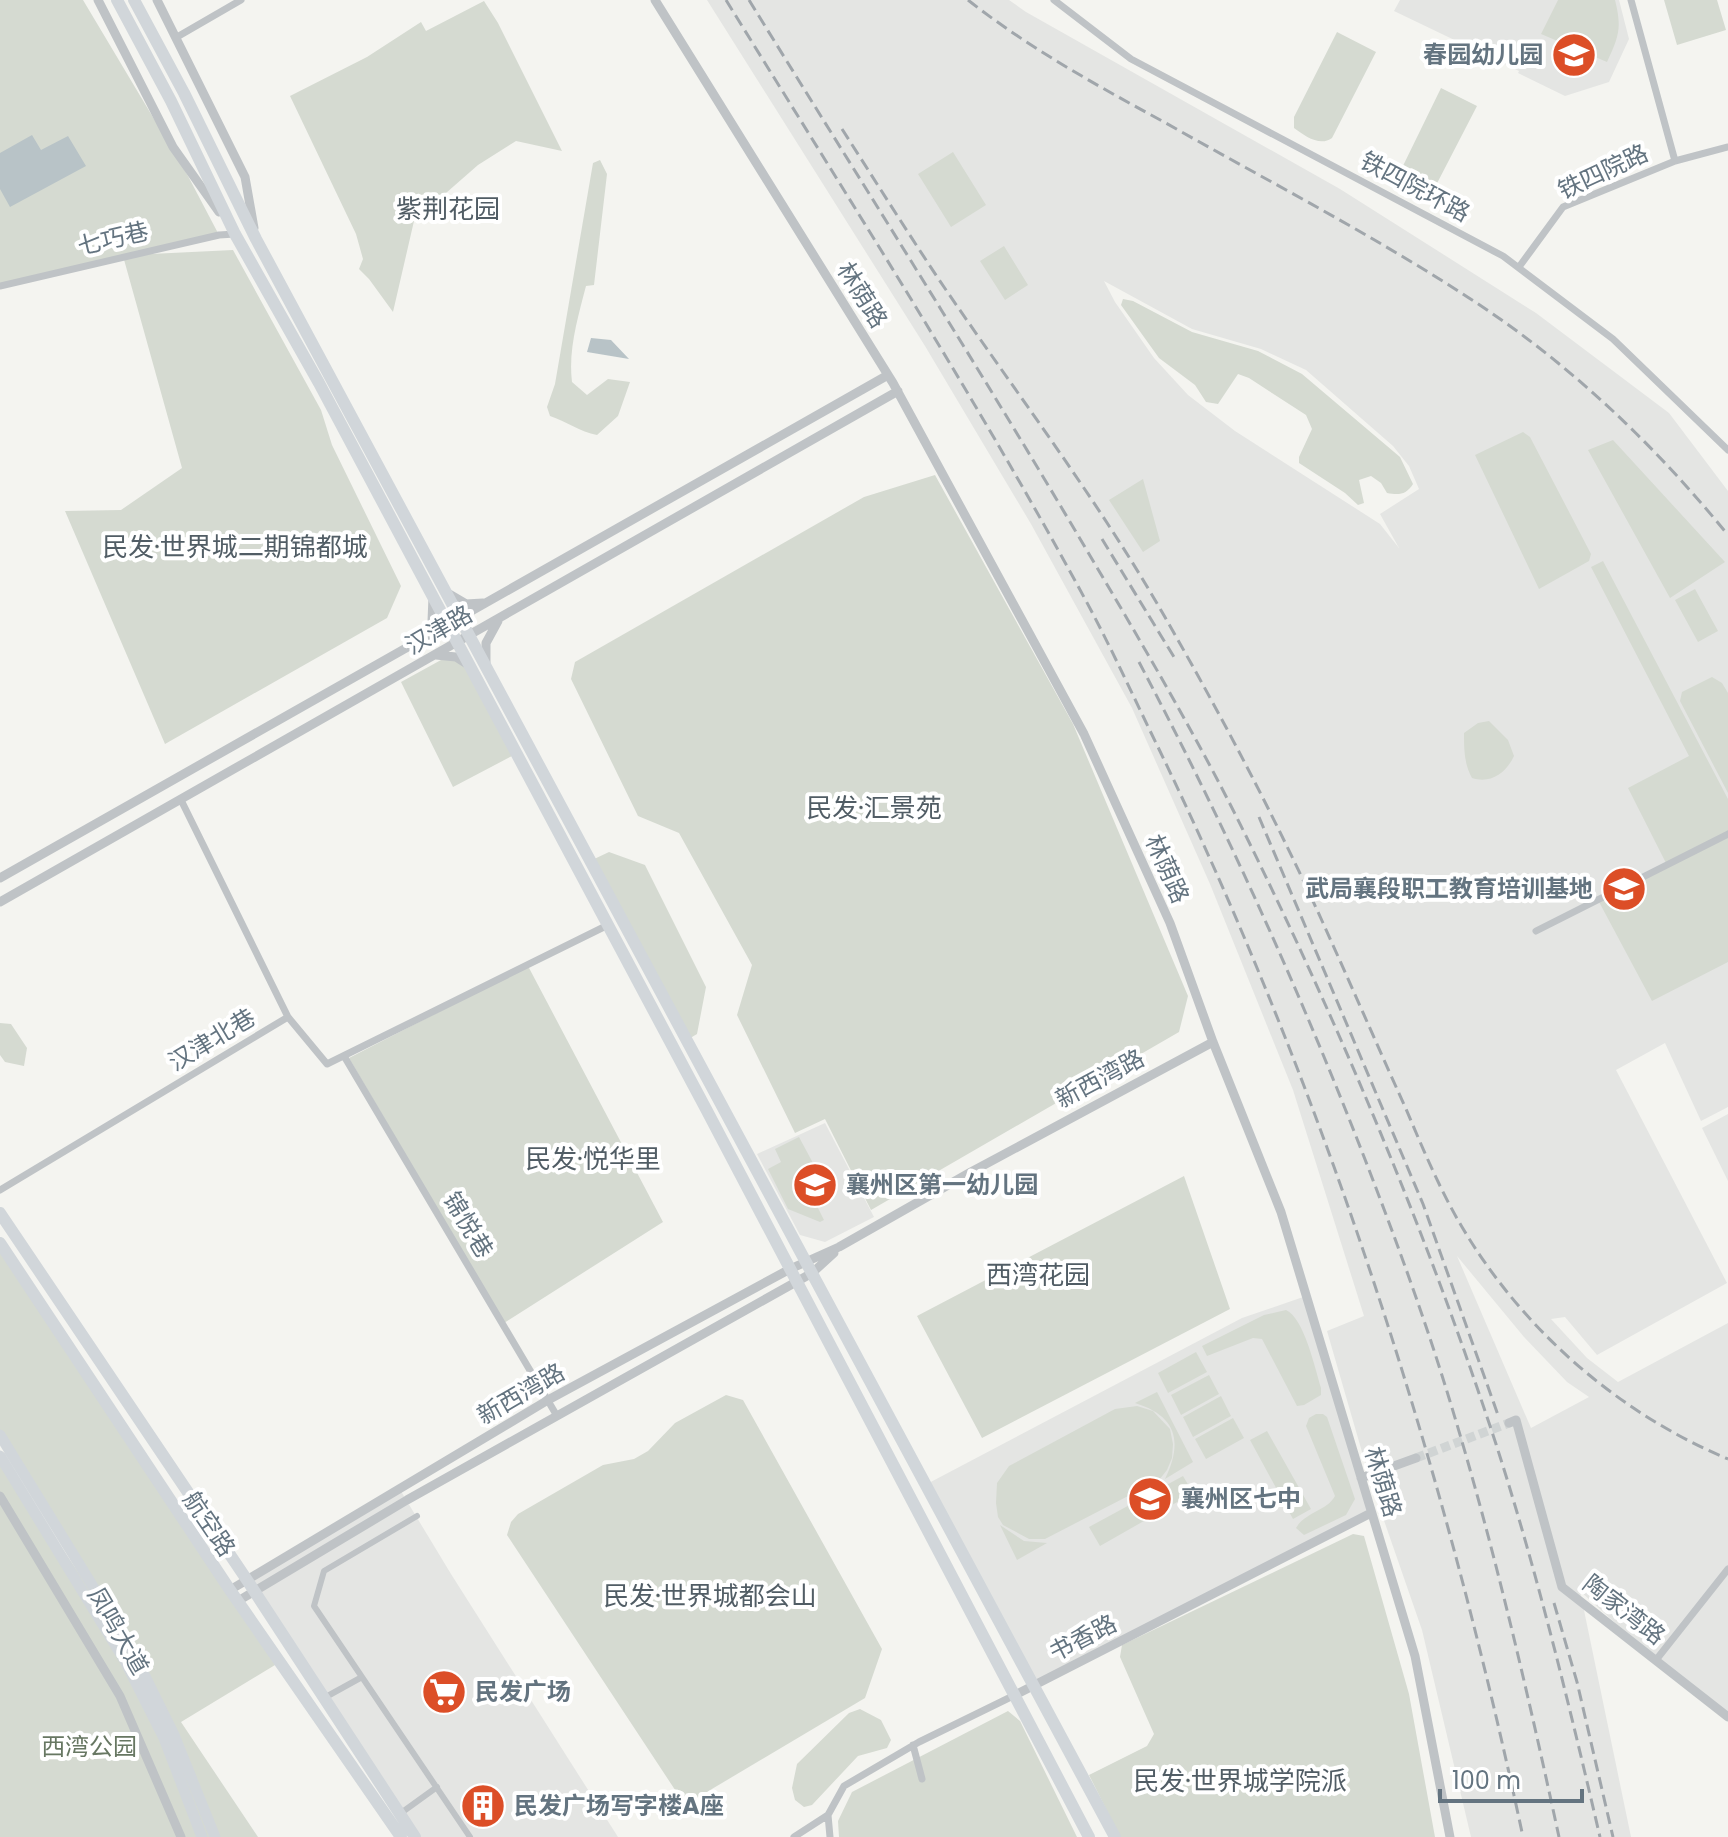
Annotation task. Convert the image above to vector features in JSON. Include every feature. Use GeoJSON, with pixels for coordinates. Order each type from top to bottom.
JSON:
{"type":"FeatureCollection","features":[{"type":"Feature","properties":{"kind":"main road"},"geometry":{"type":"LineString","coordinates":[[117,0],[171,101],[235,234],[464,640],[486,667],[1115,1837]]}},
{"type":"Feature","properties":{"kind":"main road"},"geometry":{"type":"LineString","coordinates":[[134,0],[439,595]]}},
{"type":"Feature","properties":{"kind":"main road"},"geometry":{"type":"LineString","coordinates":[[464,640],[470,666],[1089,1837]]}},
{"type":"Feature","properties":{"kind":"main road","name":"航空路"},"geometry":{"type":"LineString","coordinates":[[0,1213],[247,1580],[415,1837]]}},
{"type":"Feature","properties":{"kind":"main road","name":"航空路"},"geometry":{"type":"LineString","coordinates":[[0,1243],[230,1590],[400,1837]]}},
{"type":"Feature","properties":{"kind":"main road","name":"凤鸣大道"},"geometry":{"type":"LineString","coordinates":[[0,1435],[133,1652],[174,1735],[215,1837]]}},
{"type":"Feature","properties":{"kind":"main road","name":"凤鸣大道"},"geometry":{"type":"LineString","coordinates":[[0,1456],[125,1661],[164,1738],[201,1832]]}},
{"type":"Feature","properties":{"kind":"street"},"geometry":{"type":"LineString","coordinates":[[98,0],[173,147],[235,234]]}},
{"type":"Feature","properties":{"kind":"street"},"geometry":{"type":"LineString","coordinates":[[157,0],[245,177],[256,239]]}},
{"type":"Feature","properties":{"kind":"street"},"geometry":{"type":"LineString","coordinates":[[177,37],[241,0]]}},
{"type":"Feature","properties":{"kind":"street","name":"林荫路"},"geometry":{"type":"LineString","coordinates":[[655,0],[898,391],[1084,734],[1170,923],[1213,1042],[1281,1212],[1415,1656],[1450,1837]]}},
{"type":"Feature","properties":{"kind":"street","name":"铁四院环路"},"geometry":{"type":"LineString","coordinates":[[1054,0],[1131,59],[1503,256],[1613,339],[1728,450]]}},
{"type":"Feature","properties":{"kind":"street"},"geometry":{"type":"LineString","coordinates":[[1631,0],[1675,161]]}},
{"type":"Feature","properties":{"kind":"street","name":"铁四院路"},"geometry":{"type":"LineString","coordinates":[[1519,267],[1563,207],[1675,161],[1728,147]]}},
{"type":"Feature","properties":{"kind":"street","name":"七巧巷"},"geometry":{"type":"LineString","coordinates":[[0,286],[123,256],[235,234]]}},
{"type":"Feature","properties":{"kind":"street","name":"汉津路"},"geometry":{"type":"LineString","coordinates":[[0,878],[888,375]]}},
{"type":"Feature","properties":{"kind":"street","name":"汉津路"},"geometry":{"type":"LineString","coordinates":[[0,902],[898,391]]}},
{"type":"Feature","properties":{"kind":"street"},"geometry":{"type":"LineString","coordinates":[[423,639],[439,595],[466,604],[487,603]]}},
{"type":"Feature","properties":{"kind":"street"},"geometry":{"type":"LineString","coordinates":[[486,667],[486,643],[499,619]]}},
{"type":"Feature","properties":{"kind":"street"},"geometry":{"type":"LineString","coordinates":[[436,655],[456,657],[470,666]]}},
{"type":"Feature","properties":{"kind":"street"},"geometry":{"type":"LineString","coordinates":[[181,800],[288,1017]]}},
{"type":"Feature","properties":{"kind":"street"},"geometry":{"type":"LineString","coordinates":[[1536,931],[1728,834]]}},
{"type":"Feature","properties":{"kind":"street"},"geometry":{"type":"LineString","coordinates":[[344,1056],[608,925]]}},
{"type":"Feature","properties":{"kind":"street","name":"汉津北巷"},"geometry":{"type":"LineString","coordinates":[[0,1190],[288,1017],[327,1064],[344,1056]]}},
{"type":"Feature","properties":{"kind":"street","name":"新西湾路"},"geometry":{"type":"LineString","coordinates":[[230,1590],[548,1400],[805,1261],[839,1247],[1213,1042]]}},
{"type":"Feature","properties":{"kind":"street","name":"锦悦巷"},"geometry":{"type":"LineString","coordinates":[[344,1056],[557,1416]]}},
{"type":"Feature","properties":{"kind":"street","name":"新西湾路"},"geometry":{"type":"LineString","coordinates":[[238,1601],[407,1500],[812,1273],[839,1247]]}},
{"type":"Feature","properties":{"kind":"street","name":"陶家湾路"},"geometry":{"type":"LineString","coordinates":[[1509,1423],[1516,1420],[1562,1587],[1728,1717]]}},
{"type":"Feature","properties":{"kind":"street"},"geometry":{"type":"LineString","coordinates":[[1361,1478],[1416,1458]]}},
{"type":"Feature","properties":{"kind":"street"},"geometry":{"type":"LineString","coordinates":[[0,1496],[120,1696],[180,1834],[201,1832]]}},
{"type":"Feature","properties":{"kind":"street","name":"书香路"},"geometry":{"type":"LineString","coordinates":[[794,1837],[828,1815],[844,1786],[913,1745],[1371,1513]]}},
{"type":"Feature","properties":{"kind":"street"},"geometry":{"type":"LineString","coordinates":[[417,1516],[324,1571],[314,1606],[470,1837]]}},
{"type":"Feature","properties":{"kind":"street"},"geometry":{"type":"LineString","coordinates":[[1656,1660],[1728,1569]]}},
{"type":"Feature","properties":{"kind":"street"},"geometry":{"type":"LineString","coordinates":[[324,1698],[362,1677]]}},
{"type":"Feature","properties":{"kind":"street"},"geometry":{"type":"LineString","coordinates":[[913,1745],[922,1779]]}},
{"type":"Feature","properties":{"kind":"street"},"geometry":{"type":"LineString","coordinates":[[400,1814],[437,1787]]}},
{"type":"Feature","properties":{"kind":"street"},"geometry":{"type":"LineString","coordinates":[[828,1815],[830,1837]]}},
{"type":"Feature","properties":{"kind":"shaded area"},"geometry":{"type":"Polygon","coordinates":[[[707,0],[1009,0],[1340,189],[1536,313],[1669,413],[1728,491],[1728,1107],[1701,1121],[1665,1043],[1616,1070],[1727,1283],[1597,1355],[1565,1317],[1551,1319],[1587,1358],[1618,1382],[1728,1323],[1728,1717],[1656,1660],[1580,1591],[1631,1837],[1471,1837],[1422,1630],[1371,1483],[1327,1331],[1364,1316],[1293,1090],[1210,884],[1132,708],[1031,524],[925,346],[707,0]],[[1104,281],[1154,358],[1188,395],[1235,431],[1380,524],[1399,548],[1380,514],[1419,489],[1409,466],[1393,446],[1306,370],[1261,349],[1192,329],[1104,281]],[[1457,1256],[1531,1428],[1589,1397],[1567,1382],[1524,1337],[1457,1256]]]}},
{"type":"Feature","properties":{"kind":"shaded area"},"geometry":{"type":"Polygon","coordinates":[[[1400,0],[1619,0],[1629,39],[1609,82],[1565,96],[1394,11],[1400,0]]]}},
{"type":"Feature","properties":{"kind":"shaded area"},"geometry":{"type":"Polygon","coordinates":[[[32,135],[41,150],[68,136],[86,166],[10,207],[0,189],[0,153],[32,135]]]}},
{"type":"Feature","properties":{"kind":"shaded area"},"geometry":{"type":"Polygon","coordinates":[[[591,338],[611,340],[629,359],[587,352],[591,338]]]}},
{"type":"Feature","properties":{"kind":"shaded area"},"geometry":{"type":"Polygon","coordinates":[[[1728,1114],[1728,1181],[1702,1128],[1728,1114]]]}},
{"type":"Feature","properties":{"kind":"shaded area","name":"襄州区第一幼儿园"},"geometry":{"type":"Polygon","coordinates":[[[825,1123],[874,1217],[825,1242],[800,1235],[757,1154],[825,1123]]]}},
{"type":"Feature","properties":{"kind":"shaded area","name":"襄州区七中"},"geometry":{"type":"Polygon","coordinates":[[[1306,1296],[1371,1513],[1034,1686],[925,1485],[1242,1318],[1306,1296]]]}},
{"type":"Feature","properties":{"kind":"shaded area"},"geometry":{"type":"Polygon","coordinates":[[[399,1488],[618,1837],[415,1837],[247,1580],[399,1488]]]}},
{"type":"Feature","properties":{"kind":"green space"},"geometry":{"type":"Polygon","coordinates":[[[0,0],[83,0],[188,176],[219,235],[130,255],[233,250],[321,410],[332,445],[401,586],[387,618],[165,744],[65,511],[121,510],[182,468],[123,256],[0,286],[0,0]]]}},
{"type":"Feature","properties":{"kind":"green space"},"geometry":{"type":"Polygon","coordinates":[[[1558,0],[1615,0],[1618,32],[1607,62],[1541,34],[1558,0]]]}},
{"type":"Feature","properties":{"kind":"green space"},"geometry":{"type":"Polygon","coordinates":[[[1664,0],[1717,0],[1726,30],[1677,45],[1664,0]]]}},
{"type":"Feature","properties":{"kind":"green space"},"geometry":{"type":"Polygon","coordinates":[[[484,1],[562,151],[516,141],[478,165],[414,221],[393,312],[359,269],[363,259],[356,234],[290,96],[367,57],[421,22],[426,31],[484,1]]]}},
{"type":"Feature","properties":{"kind":"green space"},"geometry":{"type":"Polygon","coordinates":[[[1337,32],[1376,52],[1332,138],[1318,141],[1294,128],[1294,117],[1337,32]]]}},
{"type":"Feature","properties":{"kind":"green space"},"geometry":{"type":"Polygon","coordinates":[[[1441,88],[1477,106],[1432,193],[1402,180],[1399,174],[1441,88]]]}},
{"type":"Feature","properties":{"kind":"green space"},"geometry":{"type":"Polygon","coordinates":[[[953,152],[986,205],[951,227],[918,174],[953,152]]]}},
{"type":"Feature","properties":{"kind":"green space"},"geometry":{"type":"Polygon","coordinates":[[[600,160],[607,174],[594,285],[586,286],[577,322],[571,358],[572,382],[587,395],[608,379],[630,382],[618,416],[597,435],[550,416],[547,407],[555,384],[593,163],[600,160]]]}},
{"type":"Feature","properties":{"kind":"green space"},"geometry":{"type":"Polygon","coordinates":[[[1004,246],[1028,285],[1005,300],[980,261],[1004,246]]]}},
{"type":"Feature","properties":{"kind":"green space"},"geometry":{"type":"Polygon","coordinates":[[[1123,299],[1133,301],[1192,332],[1258,351],[1302,374],[1400,457],[1413,484],[1405,492],[1395,494],[1387,493],[1381,483],[1371,476],[1359,480],[1364,503],[1358,505],[1299,463],[1312,429],[1306,415],[1238,374],[1218,404],[1206,402],[1195,385],[1159,358],[1121,305],[1123,299]]]}},
{"type":"Feature","properties":{"kind":"green space"},"geometry":{"type":"Polygon","coordinates":[[[1523,432],[1530,437],[1591,554],[1589,561],[1539,589],[1475,455],[1523,432]]]}},
{"type":"Feature","properties":{"kind":"green space"},"geometry":{"type":"Polygon","coordinates":[[[1613,440],[1725,562],[1670,598],[1588,450],[1613,440]]]}},
{"type":"Feature","properties":{"kind":"green space"},"geometry":{"type":"Polygon","coordinates":[[[935,475],[1073,724],[1188,996],[1179,1032],[871,1210],[825,1119],[795,1133],[737,1015],[752,965],[679,833],[638,816],[571,679],[575,662],[864,497],[935,475]]]}},
{"type":"Feature","properties":{"kind":"green space"},"geometry":{"type":"Polygon","coordinates":[[[1143,479],[1160,541],[1143,552],[1109,500],[1143,479]]]}},
{"type":"Feature","properties":{"kind":"green space"},"geometry":{"type":"Polygon","coordinates":[[[1603,561],[1728,799],[1728,962],[1652,1001],[1598,900],[1667,865],[1628,788],[1689,756],[1591,567],[1603,561]]]}},
{"type":"Feature","properties":{"kind":"green space"},"geometry":{"type":"Polygon","coordinates":[[[1695,589],[1718,631],[1698,642],[1675,600],[1695,589]]]}},
{"type":"Feature","properties":{"kind":"green space"},"geometry":{"type":"Polygon","coordinates":[[[441,660],[454,660],[467,668],[512,756],[453,787],[401,682],[441,660]]]}},
{"type":"Feature","properties":{"kind":"green space"},"geometry":{"type":"Polygon","coordinates":[[[1712,677],[1722,683],[1728,693],[1728,793],[1680,701],[1682,692],[1712,677]]]}},
{"type":"Feature","properties":{"kind":"green space"},"geometry":{"type":"Polygon","coordinates":[[[1489,721],[1508,740],[1514,756],[1497,776],[1472,778],[1464,751],[1464,733],[1478,723],[1489,721]]]}},
{"type":"Feature","properties":{"kind":"green space"},"geometry":{"type":"Polygon","coordinates":[[[609,852],[645,865],[706,987],[697,1034],[687,1040],[590,861],[609,852]]]}},
{"type":"Feature","properties":{"kind":"green space"},"geometry":{"type":"Polygon","coordinates":[[[528,966],[663,1222],[504,1323],[349,1058],[528,966]]]}},
{"type":"Feature","properties":{"kind":"green space"},"geometry":{"type":"Polygon","coordinates":[[[0,1023],[11,1024],[27,1048],[24,1066],[5,1062],[0,1055],[0,1023]]]}},
{"type":"Feature","properties":{"kind":"green space"},"geometry":{"type":"Polygon","coordinates":[[[799,1137],[821,1178],[807,1186],[824,1220],[820,1222],[788,1209],[768,1169],[781,1162],[775,1149],[799,1137]]]}},
{"type":"Feature","properties":{"kind":"green space"},"geometry":{"type":"Polygon","coordinates":[[[1184,1176],[1230,1309],[982,1438],[917,1316],[1184,1176]]]}},
{"type":"Feature","properties":{"kind":"green space","name":"西湾公园"},"geometry":{"type":"Polygon","coordinates":[[[0,1240],[280,1662],[181,1722],[258,1837],[0,1837],[0,1458],[120,1633],[0,1435],[0,1240]]]}},
{"type":"Feature","properties":{"kind":"green space"},"geometry":{"type":"Polygon","coordinates":[[[1286,1310],[1303,1333],[1321,1388],[1321,1395],[1304,1405],[1297,1406],[1262,1339],[1253,1338],[1207,1356],[1202,1346],[1264,1315],[1286,1310]]]}},
{"type":"Feature","properties":{"kind":"green space"},"geometry":{"type":"Polygon","coordinates":[[[1196,1352],[1207,1372],[1168,1393],[1158,1373],[1196,1352]]]}},
{"type":"Feature","properties":{"kind":"green space"},"geometry":{"type":"Polygon","coordinates":[[[1209,1375],[1219,1394],[1181,1415],[1171,1395],[1209,1375]]]}},
{"type":"Feature","properties":{"kind":"green space"},"geometry":{"type":"Polygon","coordinates":[[[1157,1392],[1193,1462],[1165,1479],[1174,1453],[1172,1432],[1160,1415],[1135,1403],[1157,1392]]]}},
{"type":"Feature","properties":{"kind":"green space"},"geometry":{"type":"Polygon","coordinates":[[[726,1395],[743,1400],[882,1649],[865,1698],[685,1805],[507,1535],[511,1522],[518,1514],[603,1465],[634,1459],[648,1451],[675,1423],[726,1395]]]}},
{"type":"Feature","properties":{"kind":"green space"},"geometry":{"type":"Polygon","coordinates":[[[1221,1396],[1231,1416],[1193,1437],[1183,1417],[1221,1396]]]}},
{"type":"Feature","properties":{"kind":"green space"},"geometry":{"type":"Polygon","coordinates":[[[1137,1406],[1153,1411],[1170,1429],[1172,1458],[1159,1480],[1045,1539],[1029,1539],[1003,1525],[996,1503],[997,1483],[1009,1466],[1115,1409],[1137,1406]]]}},
{"type":"Feature","properties":{"kind":"green space"},"geometry":{"type":"Polygon","coordinates":[[[1316,1414],[1327,1417],[1355,1499],[1346,1515],[1304,1535],[1296,1528],[1335,1496],[1306,1426],[1309,1418],[1316,1414]]]}},
{"type":"Feature","properties":{"kind":"green space"},"geometry":{"type":"Polygon","coordinates":[[[1233,1418],[1244,1438],[1206,1459],[1195,1439],[1233,1418]]]}},
{"type":"Feature","properties":{"kind":"green space"},"geometry":{"type":"Polygon","coordinates":[[[1267,1431],[1311,1509],[1293,1519],[1250,1440],[1267,1431]]]}},
{"type":"Feature","properties":{"kind":"green space"},"geometry":{"type":"Polygon","coordinates":[[[1183,1476],[1193,1493],[1100,1546],[1089,1527],[1183,1476]]]}},
{"type":"Feature","properties":{"kind":"green space"},"geometry":{"type":"Polygon","coordinates":[[[1000,1525],[1024,1541],[1047,1543],[1017,1560],[1000,1525]]]}},
{"type":"Feature","properties":{"kind":"green space"},"geometry":{"type":"Polygon","coordinates":[[[1353,1534],[1364,1536],[1409,1694],[1435,1837],[1120,1837],[1089,1775],[1147,1746],[1154,1734],[1120,1657],[1122,1645],[1353,1534]]]}},
{"type":"Feature","properties":{"kind":"green space"},"geometry":{"type":"Polygon","coordinates":[[[860,1709],[881,1720],[891,1740],[887,1748],[858,1756],[812,1805],[804,1807],[795,1800],[792,1788],[797,1764],[849,1713],[860,1709]]]}},
{"type":"Feature","properties":{"kind":"green space"},"geometry":{"type":"Polygon","coordinates":[[[1008,1711],[1020,1721],[1077,1837],[839,1837],[838,1821],[852,1792],[1008,1711]]]}},
{"type":"Feature","properties":{"kind":"tunnel"},"geometry":{"type":"LineString","coordinates":[[1416,1458],[1509,1423]]}},
{"type":"Feature","properties":{"kind":"railway"},"geometry":{"type":"LineString","coordinates":[[726,0],[910,297],[1043,523],[1113,653],[1218,876],[1326,1144],[1373,1280],[1456,1556],[1523,1837]]}},
{"type":"Feature","properties":{"kind":"railway"},"geometry":{"type":"LineString","coordinates":[[749,0],[996,398],[1164,682],[1246,836],[1316,984],[1412,1210],[1495,1441],[1539,1588],[1600,1837]]}},
{"type":"Feature","properties":{"kind":"railway"},"geometry":{"type":"LineString","coordinates":[[968,0],[1063,65],[1356,229],[1506,323],[1608,406],[1700,501],[1728,535]]}},
{"type":"Feature","properties":{"kind":"railway"},"geometry":{"type":"LineString","coordinates":[[842,129],[944,287],[1111,529],[1184,650],[1305,883],[1439,1184],[1486,1265],[1544,1334],[1612,1393],[1687,1440],[1728,1459]]}},
{"type":"Feature","properties":{"kind":"railway"},"geometry":{"type":"LineString","coordinates":[[1102,539],[1177,662]]}},
{"type":"Feature","properties":{"kind":"railway"},"geometry":{"type":"LineString","coordinates":[[1139,662],[1237,859],[1297,992],[1407,1271],[1441,1372],[1495,1561],[1559,1837]]}},
{"type":"Feature","properties":{"kind":"railway"},"geometry":{"type":"LineString","coordinates":[[1259,817],[1423,1204],[1498,1415]]}},
{"type":"Feature","properties":{"kind":"railway"},"geometry":{"type":"LineString","coordinates":[[1554,1603],[1577,1682],[1613,1837]]}},
{"type":"Feature","properties":{"kind":"place","name":"春园幼儿园"},"geometry":{"type":"Point","coordinates":[1574,55]}},
{"type":"Feature","properties":{"kind":"place","name":"武局襄段职工教育培训基地"},"geometry":{"type":"Point","coordinates":[1624,889]}},
{"type":"Feature","properties":{"kind":"place","name":"襄州区第一幼儿园"},"geometry":{"type":"Point","coordinates":[815,1185]}},
{"type":"Feature","properties":{"kind":"place","name":"襄州区七中"},"geometry":{"type":"Point","coordinates":[1150,1499]}},
{"type":"Feature","properties":{"kind":"place","name":"民发广场"},"geometry":{"type":"Point","coordinates":[444,1692]}},
{"type":"Feature","properties":{"kind":"place","name":"民发广场写字楼A座"},"geometry":{"type":"Point","coordinates":[483,1806]}},
{"type":"Feature","properties":{"kind":"district","name":"紫荆花园"},"geometry":{"type":"Point","coordinates":[448,209]}},
{"type":"Feature","properties":{"kind":"district","name":"民发·世界城二期锦都城"},"geometry":{"type":"Point","coordinates":[235,547]}},
{"type":"Feature","properties":{"kind":"district","name":"民发·汇景苑"},"geometry":{"type":"Point","coordinates":[874,808]}},
{"type":"Feature","properties":{"kind":"district","name":"民发·悦华里"},"geometry":{"type":"Point","coordinates":[593,1159]}},
{"type":"Feature","properties":{"kind":"district","name":"西湾花园"},"geometry":{"type":"Point","coordinates":[1038,1275]}},
{"type":"Feature","properties":{"kind":"district","name":"民发·世界城都会山"},"geometry":{"type":"Point","coordinates":[710,1596]}},
{"type":"Feature","properties":{"kind":"district","name":"民发·世界城学院派"},"geometry":{"type":"Point","coordinates":[1240,1781]}}]}
